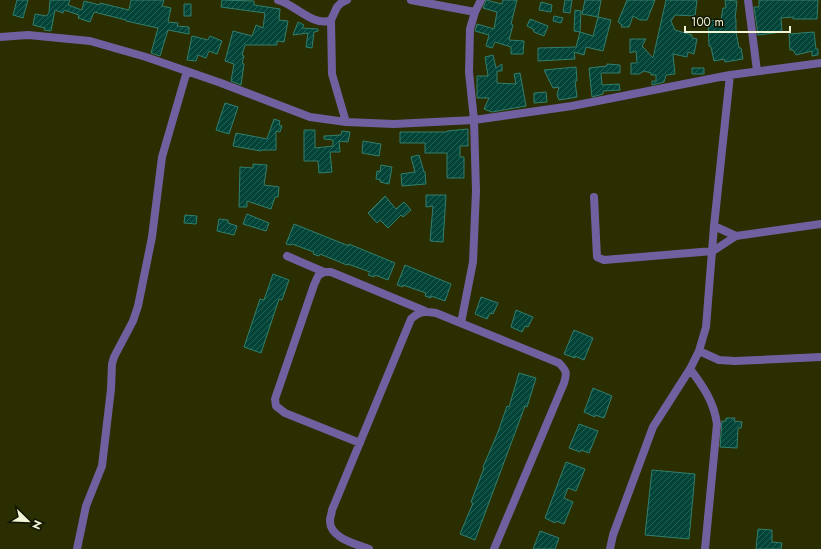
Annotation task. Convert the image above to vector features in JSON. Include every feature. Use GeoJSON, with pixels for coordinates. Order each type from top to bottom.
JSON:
{"type":"FeatureCollection","features":[{"type":"Feature","properties":{"kind":"street"},"geometry":{"type":"LineString","coordinates":[[278,0],[287,3],[305,16],[327,22],[331,20]]}},
{"type":"Feature","properties":{"kind":"street"},"geometry":{"type":"LineString","coordinates":[[346,122],[332,74],[331,20],[337,7],[347,0]]}},
{"type":"Feature","properties":{"kind":"street"},"geometry":{"type":"LineString","coordinates":[[411,0],[475,12]]}},
{"type":"Feature","properties":{"kind":"street"},"geometry":{"type":"LineString","coordinates":[[461,323],[473,262],[476,191],[474,120],[469,72],[470,30],[475,12],[481,0]]}},
{"type":"Feature","properties":{"kind":"street"},"geometry":{"type":"LineString","coordinates":[[748,0],[757,71]]}},
{"type":"Feature","properties":{"kind":"street"},"geometry":{"type":"LineString","coordinates":[[0,37],[28,35],[90,41],[146,57],[187,71],[310,117],[346,122],[394,124],[474,120],[572,106],[730,75],[821,63]]}},
{"type":"Feature","properties":{"kind":"street"},"geometry":{"type":"LineString","coordinates":[[77,549],[86,506],[102,466],[111,389],[112,364],[114,357],[133,321],[138,306],[152,237],[162,157],[187,71]]}},
{"type":"Feature","properties":{"kind":"street"},"geometry":{"type":"LineString","coordinates":[[610,549],[613,535],[653,427],[690,369],[699,352],[706,327],[714,226],[730,75]]}},
{"type":"Feature","properties":{"kind":"street"},"geometry":{"type":"LineString","coordinates":[[594,197],[597,257],[604,260],[713,251],[736,236],[821,223]]}},
{"type":"Feature","properties":{"kind":"street"},"geometry":{"type":"LineString","coordinates":[[714,226],[736,236]]}},
{"type":"Feature","properties":{"kind":"street"},"geometry":{"type":"LineString","coordinates":[[287,256],[324,272],[331,272],[425,312]]}},
{"type":"Feature","properties":{"kind":"street"},"geometry":{"type":"LineString","coordinates":[[324,272],[318,276],[314,286],[275,399],[276,406],[285,413],[360,443]]}},
{"type":"Feature","properties":{"kind":"street"},"geometry":{"type":"LineString","coordinates":[[367,549],[342,538],[333,530],[330,521],[332,510],[411,319],[418,313],[425,312],[436,313],[559,363],[564,368],[566,374],[564,383],[494,549]]}},
{"type":"Feature","properties":{"kind":"street"},"geometry":{"type":"LineString","coordinates":[[699,352],[719,360],[735,361],[821,357]]}},
{"type":"Feature","properties":{"kind":"street"},"geometry":{"type":"LineString","coordinates":[[690,369],[710,398],[717,424],[705,549]]}},
{"type":"Feature","properties":{"kind":"building"},"geometry":{"type":"Polygon","coordinates":[[[17,0],[28,0],[23,18],[13,15],[17,0]]]}},
{"type":"Feature","properties":{"kind":"building"},"geometry":{"type":"Polygon","coordinates":[[[50,0],[70,0],[68,5],[82,10],[84,1],[129,10],[131,0],[164,0],[162,6],[171,8],[168,22],[178,23],[177,26],[189,27],[189,34],[168,30],[160,56],[151,53],[158,28],[94,12],[90,22],[78,18],[79,15],[64,10],[63,13],[55,10],[51,31],[44,30],[45,28],[33,25],[35,14],[47,16],[49,12],[50,0]]]}},
{"type":"Feature","properties":{"kind":"building"},"geometry":{"type":"Polygon","coordinates":[[[222,0],[254,1],[254,5],[280,9],[279,20],[288,21],[284,42],[277,41],[277,45],[245,45],[242,55],[244,56],[242,63],[244,64],[241,85],[231,81],[234,64],[225,61],[233,31],[252,36],[256,25],[263,28],[265,13],[221,7],[222,0]]]}},
{"type":"Feature","properties":{"kind":"building"},"geometry":{"type":"Polygon","coordinates":[[[486,0],[502,4],[503,0],[517,0],[509,40],[524,41],[523,54],[511,54],[511,47],[495,42],[492,48],[486,46],[489,35],[475,31],[477,24],[494,29],[497,12],[483,8],[486,0]]]}},
{"type":"Feature","properties":{"kind":"building"},"geometry":{"type":"Polygon","coordinates":[[[565,0],[572,0],[570,13],[563,12],[565,0]]]}},
{"type":"Feature","properties":{"kind":"building"},"geometry":{"type":"Polygon","coordinates":[[[585,0],[601,0],[598,17],[582,14],[585,0]]]}},
{"type":"Feature","properties":{"kind":"building"},"geometry":{"type":"Polygon","coordinates":[[[627,0],[655,0],[647,20],[640,20],[633,16],[629,27],[621,27],[622,25],[618,22],[627,0]]]}},
{"type":"Feature","properties":{"kind":"building"},"geometry":{"type":"Polygon","coordinates":[[[666,0],[697,0],[695,16],[675,15],[671,21],[675,30],[692,35],[692,38],[697,39],[694,54],[688,52],[687,57],[673,54],[675,74],[666,75],[664,82],[652,85],[652,81],[656,81],[656,75],[651,75],[651,73],[644,71],[639,74],[631,74],[631,63],[637,63],[636,51],[630,53],[630,39],[646,39],[642,46],[653,58],[666,0]]]}},
{"type":"Feature","properties":{"kind":"building"},"geometry":{"type":"Polygon","coordinates":[[[725,0],[737,1],[735,19],[736,32],[743,59],[725,62],[724,59],[714,61],[711,47],[709,46],[708,21],[721,20],[723,8],[726,8],[725,0]]]}},
{"type":"Feature","properties":{"kind":"building"},"geometry":{"type":"Polygon","coordinates":[[[759,0],[818,0],[817,19],[793,19],[793,17],[781,18],[782,32],[758,35],[754,7],[759,7],[759,0]]]}},
{"type":"Feature","properties":{"kind":"building"},"geometry":{"type":"Polygon","coordinates":[[[541,2],[552,5],[551,12],[539,10],[541,2]]]}},
{"type":"Feature","properties":{"kind":"building"},"geometry":{"type":"Polygon","coordinates":[[[184,4],[191,4],[191,16],[184,16],[184,4]]]}},
{"type":"Feature","properties":{"kind":"building"},"geometry":{"type":"Polygon","coordinates":[[[575,10],[581,11],[580,32],[574,31],[575,10]]]}},
{"type":"Feature","properties":{"kind":"building"},"geometry":{"type":"Polygon","coordinates":[[[554,16],[563,18],[561,23],[553,21],[554,16]]]}},
{"type":"Feature","properties":{"kind":"building"},"geometry":{"type":"Polygon","coordinates":[[[598,17],[611,20],[603,51],[586,47],[584,55],[574,52],[575,59],[538,61],[538,48],[576,47],[580,32],[593,36],[598,17]]]}},
{"type":"Feature","properties":{"kind":"building"},"geometry":{"type":"Polygon","coordinates":[[[530,19],[548,26],[544,36],[534,32],[533,29],[527,26],[530,19]]]}},
{"type":"Feature","properties":{"kind":"building"},"geometry":{"type":"Polygon","coordinates":[[[298,22],[304,25],[302,28],[318,29],[318,31],[314,32],[312,48],[306,47],[308,33],[293,35],[298,22]]]}},
{"type":"Feature","properties":{"kind":"building"},"geometry":{"type":"Polygon","coordinates":[[[814,32],[818,55],[812,56],[812,51],[796,55],[793,50],[790,50],[789,34],[814,32]]]}},
{"type":"Feature","properties":{"kind":"building"},"geometry":{"type":"Polygon","coordinates":[[[192,36],[208,40],[210,36],[222,41],[217,54],[209,51],[206,58],[198,55],[196,61],[187,60],[192,36]]]}},
{"type":"Feature","properties":{"kind":"building"},"geometry":{"type":"Polygon","coordinates":[[[493,55],[496,68],[502,64],[502,71],[497,71],[497,83],[516,84],[514,74],[520,73],[526,106],[492,112],[484,109],[489,98],[477,98],[477,76],[488,76],[485,57],[493,55]]]}},
{"type":"Feature","properties":{"kind":"building"},"geometry":{"type":"Polygon","coordinates":[[[607,64],[620,65],[620,73],[601,73],[602,85],[619,84],[620,90],[603,91],[603,94],[592,97],[589,68],[607,66],[607,64]]]}},
{"type":"Feature","properties":{"kind":"building"},"geometry":{"type":"Polygon","coordinates":[[[576,67],[577,81],[575,81],[577,97],[559,100],[557,95],[559,87],[553,88],[544,70],[576,67]]]}},
{"type":"Feature","properties":{"kind":"building"},"geometry":{"type":"Polygon","coordinates":[[[692,68],[704,68],[704,74],[692,74],[692,68]]]}},
{"type":"Feature","properties":{"kind":"building"},"geometry":{"type":"Polygon","coordinates":[[[546,92],[547,102],[534,103],[534,93],[546,92]]]}},
{"type":"Feature","properties":{"kind":"building"},"geometry":{"type":"Polygon","coordinates":[[[225,103],[238,107],[229,134],[216,130],[225,103]]]}},
{"type":"Feature","properties":{"kind":"building"},"geometry":{"type":"Polygon","coordinates":[[[274,119],[280,121],[279,125],[282,126],[280,132],[276,131],[276,150],[261,151],[233,146],[236,133],[267,139],[274,119]]]}},
{"type":"Feature","properties":{"kind":"building"},"geometry":{"type":"Polygon","coordinates":[[[468,129],[468,146],[460,146],[460,157],[464,157],[464,178],[447,178],[447,153],[425,153],[425,143],[400,143],[400,132],[447,132],[468,129]]]}},
{"type":"Feature","properties":{"kind":"building"},"geometry":{"type":"Polygon","coordinates":[[[304,130],[315,130],[315,148],[333,146],[333,140],[324,139],[324,136],[341,135],[342,131],[350,132],[348,142],[339,141],[340,152],[330,152],[332,172],[319,173],[318,161],[304,161],[304,130]]]}},
{"type":"Feature","properties":{"kind":"building"},"geometry":{"type":"Polygon","coordinates":[[[363,141],[381,144],[379,156],[362,153],[363,141]]]}},
{"type":"Feature","properties":{"kind":"building"},"geometry":{"type":"Polygon","coordinates":[[[419,155],[425,172],[426,184],[402,186],[401,174],[415,172],[411,157],[419,155]]]}},
{"type":"Feature","properties":{"kind":"building"},"geometry":{"type":"Polygon","coordinates":[[[253,164],[267,165],[264,185],[279,187],[278,197],[275,197],[271,209],[247,201],[247,207],[239,207],[240,167],[253,168],[253,164]]]}},
{"type":"Feature","properties":{"kind":"building"},"geometry":{"type":"Polygon","coordinates":[[[381,165],[392,167],[389,184],[380,182],[381,180],[376,179],[377,171],[380,172],[381,165]]]}},
{"type":"Feature","properties":{"kind":"building"},"geometry":{"type":"Polygon","coordinates":[[[426,195],[446,195],[443,242],[430,241],[433,206],[426,207],[426,195]]]}},
{"type":"Feature","properties":{"kind":"building"},"geometry":{"type":"Polygon","coordinates":[[[385,196],[396,209],[404,202],[411,210],[403,217],[401,215],[388,228],[380,220],[377,223],[368,213],[385,196]]]}},
{"type":"Feature","properties":{"kind":"building"},"geometry":{"type":"Polygon","coordinates":[[[247,214],[269,223],[266,231],[243,224],[247,214]]]}},
{"type":"Feature","properties":{"kind":"building"},"geometry":{"type":"Polygon","coordinates":[[[185,215],[197,216],[196,224],[184,223],[185,215]]]}},
{"type":"Feature","properties":{"kind":"building"},"geometry":{"type":"Polygon","coordinates":[[[219,219],[228,220],[228,223],[237,226],[234,235],[217,231],[219,219]]]}},
{"type":"Feature","properties":{"kind":"building"},"geometry":{"type":"Polygon","coordinates":[[[294,224],[395,263],[388,280],[375,275],[374,277],[368,275],[370,272],[348,264],[347,265],[320,254],[319,256],[313,254],[314,252],[292,244],[286,244],[294,224]]]}},
{"type":"Feature","properties":{"kind":"building"},"geometry":{"type":"Polygon","coordinates":[[[405,265],[451,284],[445,301],[431,296],[431,298],[425,296],[426,293],[403,285],[403,287],[397,285],[405,265]]]}},
{"type":"Feature","properties":{"kind":"building"},"geometry":{"type":"Polygon","coordinates":[[[273,274],[289,280],[282,300],[279,299],[261,353],[244,347],[260,299],[264,300],[273,274]]]}},
{"type":"Feature","properties":{"kind":"building"},"geometry":{"type":"Polygon","coordinates":[[[481,297],[498,303],[493,314],[490,313],[487,319],[475,314],[481,297]]]}},
{"type":"Feature","properties":{"kind":"building"},"geometry":{"type":"Polygon","coordinates":[[[516,310],[533,317],[528,327],[525,326],[522,332],[511,327],[516,310]]]}},
{"type":"Feature","properties":{"kind":"building"},"geometry":{"type":"Polygon","coordinates":[[[574,330],[593,338],[584,360],[575,356],[575,358],[564,354],[574,330]]]}},
{"type":"Feature","properties":{"kind":"building"},"geometry":{"type":"Polygon","coordinates":[[[519,373],[536,378],[527,407],[525,406],[475,540],[460,534],[473,503],[471,502],[484,468],[483,467],[507,406],[509,407],[519,373]]]}},
{"type":"Feature","properties":{"kind":"building"},"geometry":{"type":"Polygon","coordinates":[[[593,388],[612,396],[604,418],[595,415],[595,417],[584,412],[593,388]]]}},
{"type":"Feature","properties":{"kind":"building"},"geometry":{"type":"Polygon","coordinates":[[[726,418],[735,418],[734,421],[742,422],[741,428],[738,428],[737,448],[720,447],[722,421],[726,421],[726,418]]]}},
{"type":"Feature","properties":{"kind":"building"},"geometry":{"type":"Polygon","coordinates":[[[579,424],[598,431],[589,453],[581,450],[580,452],[569,448],[579,424]]]}},
{"type":"Feature","properties":{"kind":"building"},"geometry":{"type":"Polygon","coordinates":[[[566,462],[585,469],[576,491],[568,488],[564,498],[573,502],[564,524],[556,521],[555,523],[545,518],[566,462]]]}},
{"type":"Feature","properties":{"kind":"building"},"geometry":{"type":"Polygon","coordinates":[[[652,470],[695,474],[689,539],[645,535],[652,470]]]}},
{"type":"Feature","properties":{"kind":"building"},"geometry":{"type":"Polygon","coordinates":[[[758,529],[772,530],[772,542],[782,543],[781,549],[756,549],[758,529]]]}},
{"type":"Feature","properties":{"kind":"building"},"geometry":{"type":"Polygon","coordinates":[[[540,531],[559,538],[555,549],[533,549],[540,531]]]}}]}
